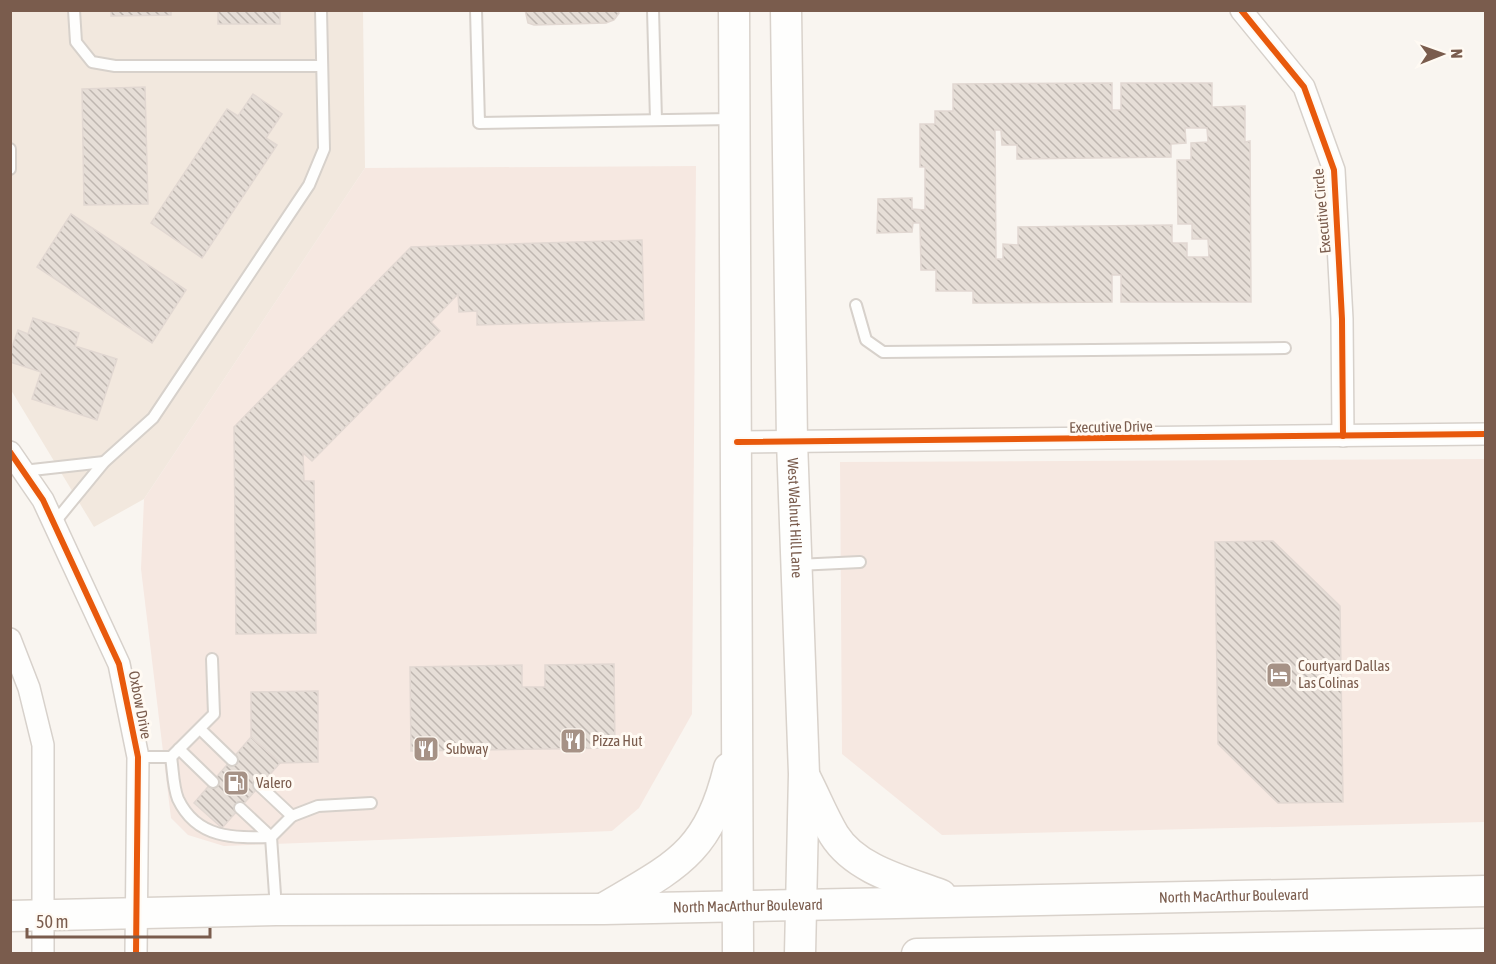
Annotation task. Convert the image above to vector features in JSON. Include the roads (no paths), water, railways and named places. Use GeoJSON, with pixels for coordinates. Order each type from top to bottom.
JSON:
{"type":"FeatureCollection","features":[{"type":"Feature","properties":{"kind":"main road"},"geometry":{"type":"LineString","coordinates":[[734,10],[738,954]]}},
{"type":"Feature","properties":{"kind":"main road","name":"West Walnut Hill Lane"},"geometry":{"type":"LineString","coordinates":[[786,10],[792,441],[804,774],[800,954]]}},
{"type":"Feature","properties":{"kind":"main road"},"geometry":{"type":"LineString","coordinates":[[604,909],[674,867],[699,842],[721,800],[738,733]]}},
{"type":"Feature","properties":{"kind":"main road"},"geometry":{"type":"LineString","coordinates":[[804,774],[835,837],[857,859],[889,875],[955,900]]}},
{"type":"Feature","properties":{"kind":"main road","name":"North MacArthur Boulevard"},"geometry":{"type":"LineString","coordinates":[[10,916],[276,910],[604,909],[801,903],[1485,891]]}},
{"type":"Feature","properties":{"kind":"main road"},"geometry":{"type":"LineString","coordinates":[[917,954],[1294,950],[1485,944]]}},
{"type":"Feature","properties":{"kind":"street","name":"Executive Circle"},"geometry":{"type":"LineString","coordinates":[[1241,10],[1304,87],[1334,170],[1342,319],[1343,436]]}},
{"type":"Feature","properties":{"kind":"street","name":"Executive Drive"},"geometry":{"type":"LineString","coordinates":[[737,442],[1485,434]]}},
{"type":"Feature","properties":{"kind":"street","name":"Oxbow Drive"},"geometry":{"type":"LineString","coordinates":[[10,452],[43,500],[119,664],[138,757],[139,913],[136,954]]}},
{"type":"Feature","properties":{"kind":"street"},"geometry":{"type":"LineString","coordinates":[[10,639],[29,688],[43,746],[43,954]]}},
{"type":"Feature","properties":{"kind":"lane"},"geometry":{"type":"LineString","coordinates":[[74,10],[76,42],[92,62],[115,66],[322,66]]}},
{"type":"Feature","properties":{"kind":"lane"},"geometry":{"type":"LineString","coordinates":[[54,523],[104,462],[153,418],[309,185],[324,149],[321,10]]}},
{"type":"Feature","properties":{"kind":"lane"},"geometry":{"type":"LineString","coordinates":[[476,10],[479,123],[735,119]]}},
{"type":"Feature","properties":{"kind":"lane"},"geometry":{"type":"LineString","coordinates":[[653,10],[656,120]]}},
{"type":"Feature","properties":{"kind":"lane"},"geometry":{"type":"LineString","coordinates":[[10,149],[10,169]]}},
{"type":"Feature","properties":{"kind":"lane"},"geometry":{"type":"LineString","coordinates":[[856,305],[866,340],[883,352],[1285,348]]}},
{"type":"Feature","properties":{"kind":"lane"},"geometry":{"type":"LineString","coordinates":[[23,471],[104,462]]}},
{"type":"Feature","properties":{"kind":"lane"},"geometry":{"type":"LineString","coordinates":[[796,565],[860,562]]}},
{"type":"Feature","properties":{"kind":"lane"},"geometry":{"type":"LineString","coordinates":[[138,757],[175,753],[214,714],[212,659]]}},
{"type":"Feature","properties":{"kind":"lane"},"geometry":{"type":"LineString","coordinates":[[200,729],[232,760]]}},
{"type":"Feature","properties":{"kind":"lane"},"geometry":{"type":"LineString","coordinates":[[175,753],[213,782]]}},
{"type":"Feature","properties":{"kind":"lane"},"geometry":{"type":"LineString","coordinates":[[175,753],[178,798],[194,820],[214,834],[240,838],[271,837],[292,816],[318,806],[372,803]]}},
{"type":"Feature","properties":{"kind":"lane"},"geometry":{"type":"LineString","coordinates":[[260,785],[292,816]]}},
{"type":"Feature","properties":{"kind":"lane"},"geometry":{"type":"LineString","coordinates":[[240,808],[271,837],[276,910]]}},
{"type":"Feature","properties":{"kind":"place","name":"Courtyard Dallas Las Colinas"},"geometry":{"type":"Point","coordinates":[1279,675]}},
{"type":"Feature","properties":{"kind":"place","name":"Pizza Hut"},"geometry":{"type":"Point","coordinates":[573,741]}},
{"type":"Feature","properties":{"kind":"place","name":"Subway"},"geometry":{"type":"Point","coordinates":[426,749]}},
{"type":"Feature","properties":{"kind":"place","name":"Valero"},"geometry":{"type":"Point","coordinates":[236,783]}}]}
